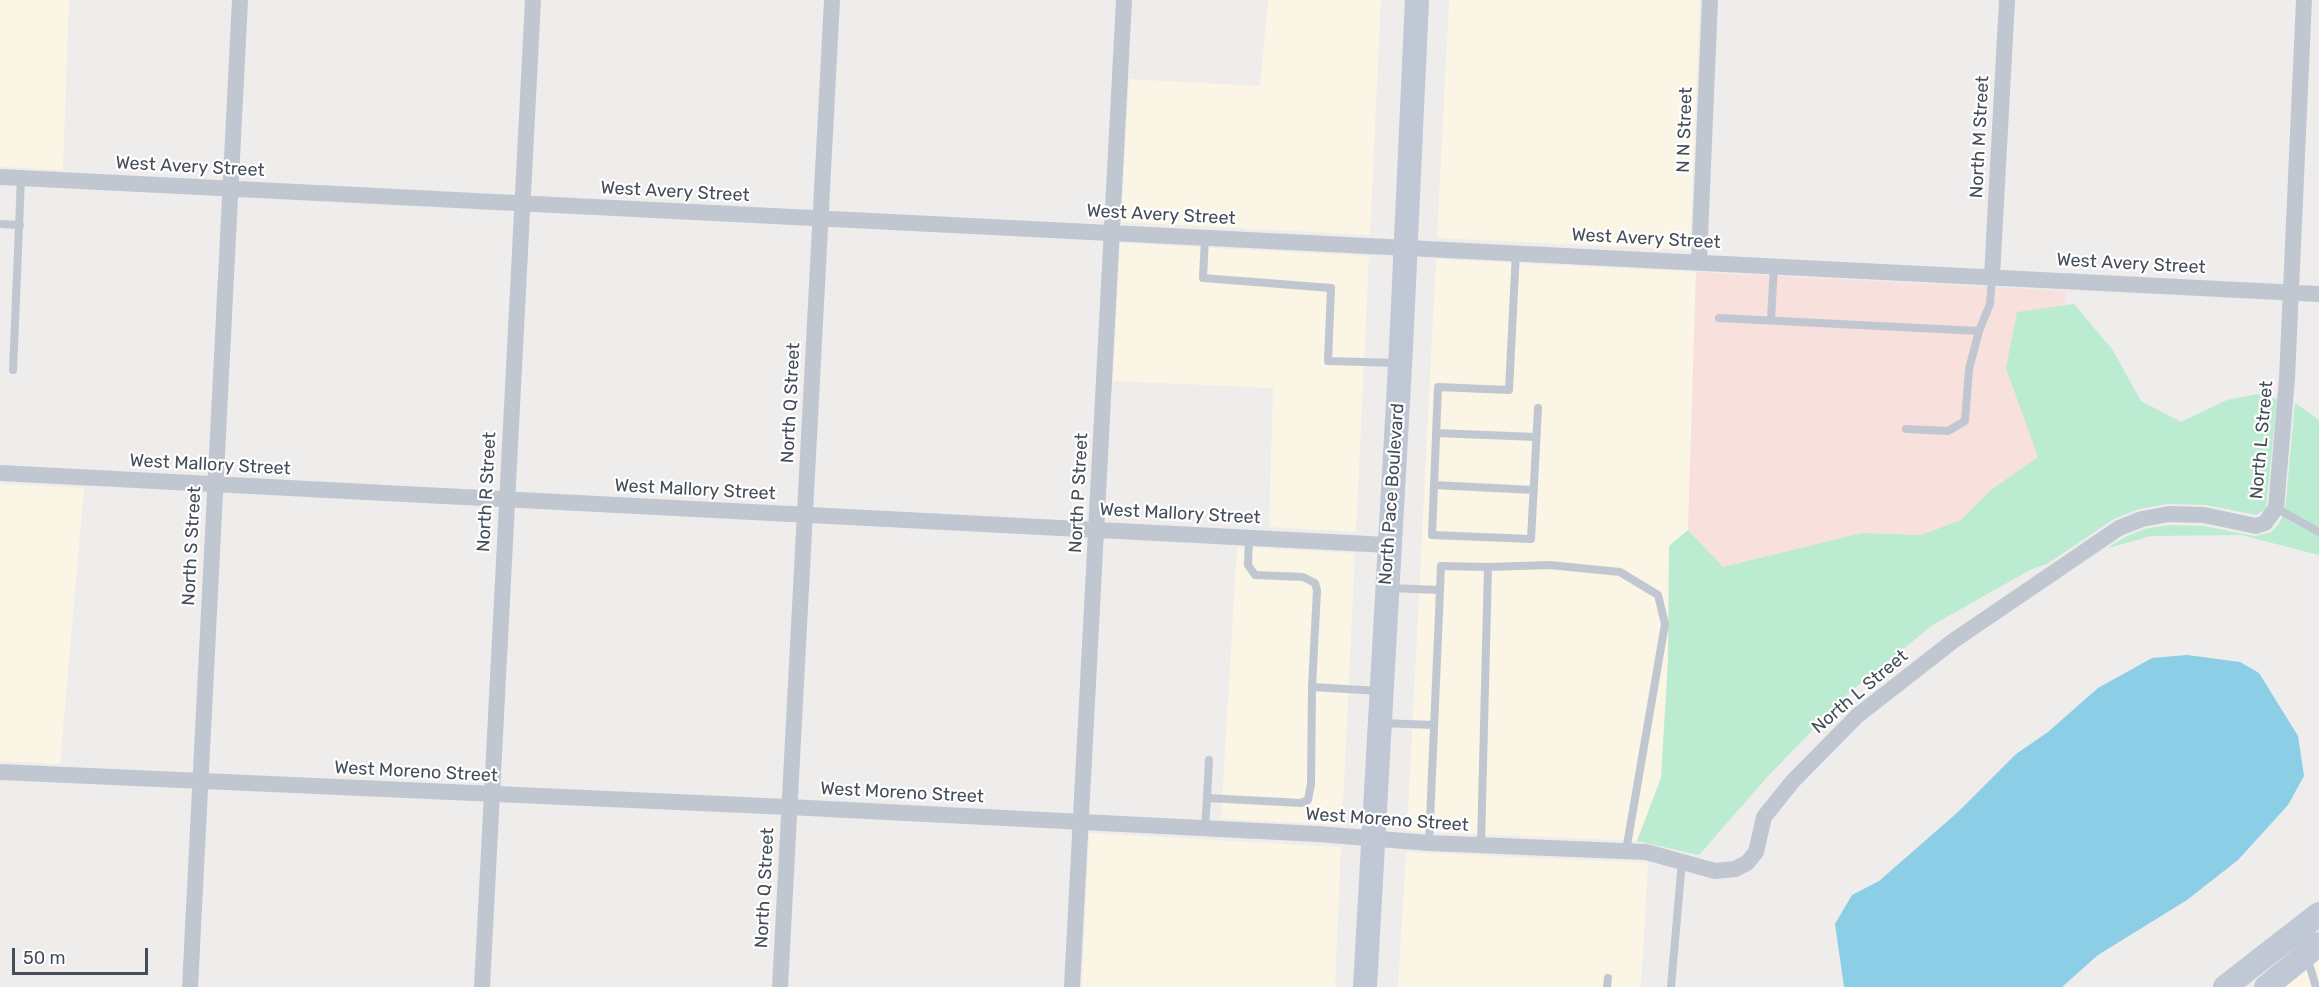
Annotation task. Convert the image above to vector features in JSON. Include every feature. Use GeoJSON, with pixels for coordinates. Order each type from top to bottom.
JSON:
{"type":"FeatureCollection","features":[{"type":"Feature","properties":{"kind":"main road","name":"North Pace Boulevard"},"geometry":{"type":"LineString","coordinates":[[1365,987],[1400,363],[1417,0]]}},
{"type":"Feature","properties":{"kind":"main road"},"geometry":{"type":"LineString","coordinates":[[2266,987],[2302,944],[2319,914]]}},
{"type":"Feature","properties":{"kind":"main road"},"geometry":{"type":"LineString","coordinates":[[2224,987],[2302,944]]}},
{"type":"Feature","properties":{"kind":"street","name":"North S Street"},"geometry":{"type":"LineString","coordinates":[[190,987],[240,0]]}},
{"type":"Feature","properties":{"kind":"street","name":"North R Street"},"geometry":{"type":"LineString","coordinates":[[482,987],[533,0]]}},
{"type":"Feature","properties":{"kind":"street","name":"North Q Street"},"geometry":{"type":"LineString","coordinates":[[780,987],[832,0]]}},
{"type":"Feature","properties":{"kind":"street","name":"North P Street"},"geometry":{"type":"LineString","coordinates":[[1072,987],[1124,0]]}},
{"type":"Feature","properties":{"kind":"street","name":"N N Street"},"geometry":{"type":"LineString","coordinates":[[1699,261],[1710,0]]}},
{"type":"Feature","properties":{"kind":"street","name":"North M Street"},"geometry":{"type":"LineString","coordinates":[[1992,276],[2007,0]]}},
{"type":"Feature","properties":{"kind":"street","name":"North L Street"},"geometry":{"type":"LineString","coordinates":[[1764,817],[1793,780],[1857,716],[1953,640],[2119,528],[2142,519],[2169,514],[2204,515],[2256,526],[2265,523],[2276,508],[2288,378],[2304,0]]}},
{"type":"Feature","properties":{"kind":"street","name":"West Avery Street"},"geometry":{"type":"LineString","coordinates":[[0,177],[2319,294]]}},
{"type":"Feature","properties":{"kind":"street","name":"West Mallory Street"},"geometry":{"type":"LineString","coordinates":[[0,473],[1388,546]]}},
{"type":"Feature","properties":{"kind":"street","name":"West Moreno Street"},"geometry":{"type":"LineString","coordinates":[[0,772],[789,807],[1205,828],[1429,843],[1646,852],[1715,871],[1735,869],[1747,862],[1756,852],[1764,817]]}},
{"type":"Feature","properties":{"kind":"lane"},"geometry":{"type":"LineString","coordinates":[[14,370],[21,178]]}},
{"type":"Feature","properties":{"kind":"lane"},"geometry":{"type":"LineString","coordinates":[[0,224],[20,225]]}},
{"type":"Feature","properties":{"kind":"lane"},"geometry":{"type":"LineString","coordinates":[[1205,237],[1203,278],[1331,288],[1328,361],[1400,363]]}},
{"type":"Feature","properties":{"kind":"lane"},"geometry":{"type":"LineString","coordinates":[[1516,252],[1509,390],[1438,387],[1432,536],[1531,539],[1538,408]]}},
{"type":"Feature","properties":{"kind":"lane"},"geometry":{"type":"LineString","coordinates":[[1771,320],[1774,266]]}},
{"type":"Feature","properties":{"kind":"lane"},"geometry":{"type":"LineString","coordinates":[[1906,429],[1948,431],[1965,421],[1969,369],[1979,330],[1990,304],[1992,276]]}},
{"type":"Feature","properties":{"kind":"lane"},"geometry":{"type":"LineString","coordinates":[[1719,318],[1979,330]]}},
{"type":"Feature","properties":{"kind":"lane"},"geometry":{"type":"LineString","coordinates":[[1437,433],[1536,437]]}},
{"type":"Feature","properties":{"kind":"lane"},"geometry":{"type":"LineString","coordinates":[[1434,485],[1534,490]]}},
{"type":"Feature","properties":{"kind":"lane"},"geometry":{"type":"LineString","coordinates":[[2276,508],[2319,532]]}},
{"type":"Feature","properties":{"kind":"lane"},"geometry":{"type":"LineString","coordinates":[[1207,798],[1301,803],[1308,800],[1311,784],[1312,687],[1317,590],[1315,583],[1303,577],[1255,575],[1248,565],[1249,537]]}},
{"type":"Feature","properties":{"kind":"lane"},"geometry":{"type":"LineString","coordinates":[[1429,843],[1441,566],[1549,565],[1620,572],[1658,595],[1665,624],[1626,851]]}},
{"type":"Feature","properties":{"kind":"lane"},"geometry":{"type":"LineString","coordinates":[[1481,845],[1488,567]]}},
{"type":"Feature","properties":{"kind":"lane"},"geometry":{"type":"LineString","coordinates":[[1386,587],[1440,590]]}},
{"type":"Feature","properties":{"kind":"lane"},"geometry":{"type":"LineString","coordinates":[[1312,687],[1381,691]]}},
{"type":"Feature","properties":{"kind":"lane"},"geometry":{"type":"LineString","coordinates":[[1379,723],[1434,725]]}},
{"type":"Feature","properties":{"kind":"lane"},"geometry":{"type":"LineString","coordinates":[[1205,828],[1209,760]]}},
{"type":"Feature","properties":{"kind":"lane"},"geometry":{"type":"LineString","coordinates":[[1671,987],[1682,861]]}},
{"type":"Feature","properties":{"kind":"lane"},"geometry":{"type":"LineString","coordinates":[[2302,944],[2313,971],[2316,987]]}},
{"type":"Feature","properties":{"kind":"shaded area"},"geometry":{"type":"Polygon","coordinates":[[[0,0],[69,0],[63,170],[0,167],[0,0]]]}},
{"type":"Feature","properties":{"kind":"shaded area"},"geometry":{"type":"Polygon","coordinates":[[[1268,0],[1381,0],[1370,235],[1121,222],[1129,79],[1260,86],[1268,0]]]}},
{"type":"Feature","properties":{"kind":"shaded area"},"geometry":{"type":"Polygon","coordinates":[[[1449,0],[1700,0],[1690,250],[1437,238],[1449,0]]]}},
{"type":"Feature","properties":{"kind":"shaded area"},"geometry":{"type":"Polygon","coordinates":[[[1120,243],[1369,256],[1356,532],[1269,527],[1273,388],[1113,381],[1120,243]]]}},
{"type":"Feature","properties":{"kind":"shaded area"},"geometry":{"type":"Polygon","coordinates":[[[1436,259],[1696,272],[1688,530],[1669,546],[1668,661],[1661,778],[1637,841],[1407,831],[1436,259]]]}},
{"type":"Feature","properties":{"kind":"shaded area"},"geometry":{"type":"Polygon","coordinates":[[[1696,272],[2066,291],[2065,306],[2017,312],[2029,431],[2038,457],[1991,490],[1961,520],[1921,535],[1862,533],[1723,567],[1688,530],[1696,272]]]}},
{"type":"Feature","properties":{"kind":"shaded area"},"geometry":{"type":"Polygon","coordinates":[[[0,484],[84,488],[60,764],[0,761],[0,484]]]}},
{"type":"Feature","properties":{"kind":"shaded area"},"geometry":{"type":"Polygon","coordinates":[[[1237,547],[1355,553],[1342,825],[1221,819],[1237,547]]]}},
{"type":"Feature","properties":{"kind":"shaded area"},"geometry":{"type":"Polygon","coordinates":[[[1089,833],[1341,847],[1335,987],[1082,987],[1089,833]]]}},
{"type":"Feature","properties":{"kind":"shaded area"},"geometry":{"type":"Polygon","coordinates":[[[1406,852],[1648,863],[1641,987],[1398,987],[1406,852]]]}},
{"type":"Feature","properties":{"kind":"shaded area"},"geometry":{"type":"Polygon","coordinates":[[[2319,957],[2319,987],[2281,987],[2319,957]]]}},
{"type":"Feature","properties":{"kind":"green space"},"geometry":{"type":"Polygon","coordinates":[[[2074,304],[2112,349],[2141,401],[2181,422],[2227,400],[2257,394],[2277,399],[2266,509],[2256,515],[2206,505],[2167,504],[2139,509],[2114,519],[2047,564],[2032,569],[1934,624],[1850,692],[1768,776],[1699,855],[1637,841],[1661,778],[1668,661],[1669,546],[1688,530],[1723,567],[1862,533],[1921,535],[1961,520],[1991,490],[2038,457],[2006,368],[2017,312],[2074,304]]]}},
{"type":"Feature","properties":{"kind":"green space"},"geometry":{"type":"Polygon","coordinates":[[[2295,403],[2319,420],[2319,555],[2241,535],[2151,536],[2108,548],[2123,538],[2144,529],[2169,525],[2203,526],[2255,536],[2271,532],[2279,524],[2285,511],[2295,403]]]}},
{"type":"Feature","properties":{"kind":"water"},"geometry":{"type":"Polygon","coordinates":[[[2187,655],[2240,662],[2259,673],[2298,736],[2304,776],[2288,805],[2238,860],[2187,900],[2098,955],[2062,987],[1844,987],[1835,924],[1852,895],[1879,881],[1958,812],[2016,754],[2048,732],[2098,688],[2152,658],[2187,655]]]}}]}
